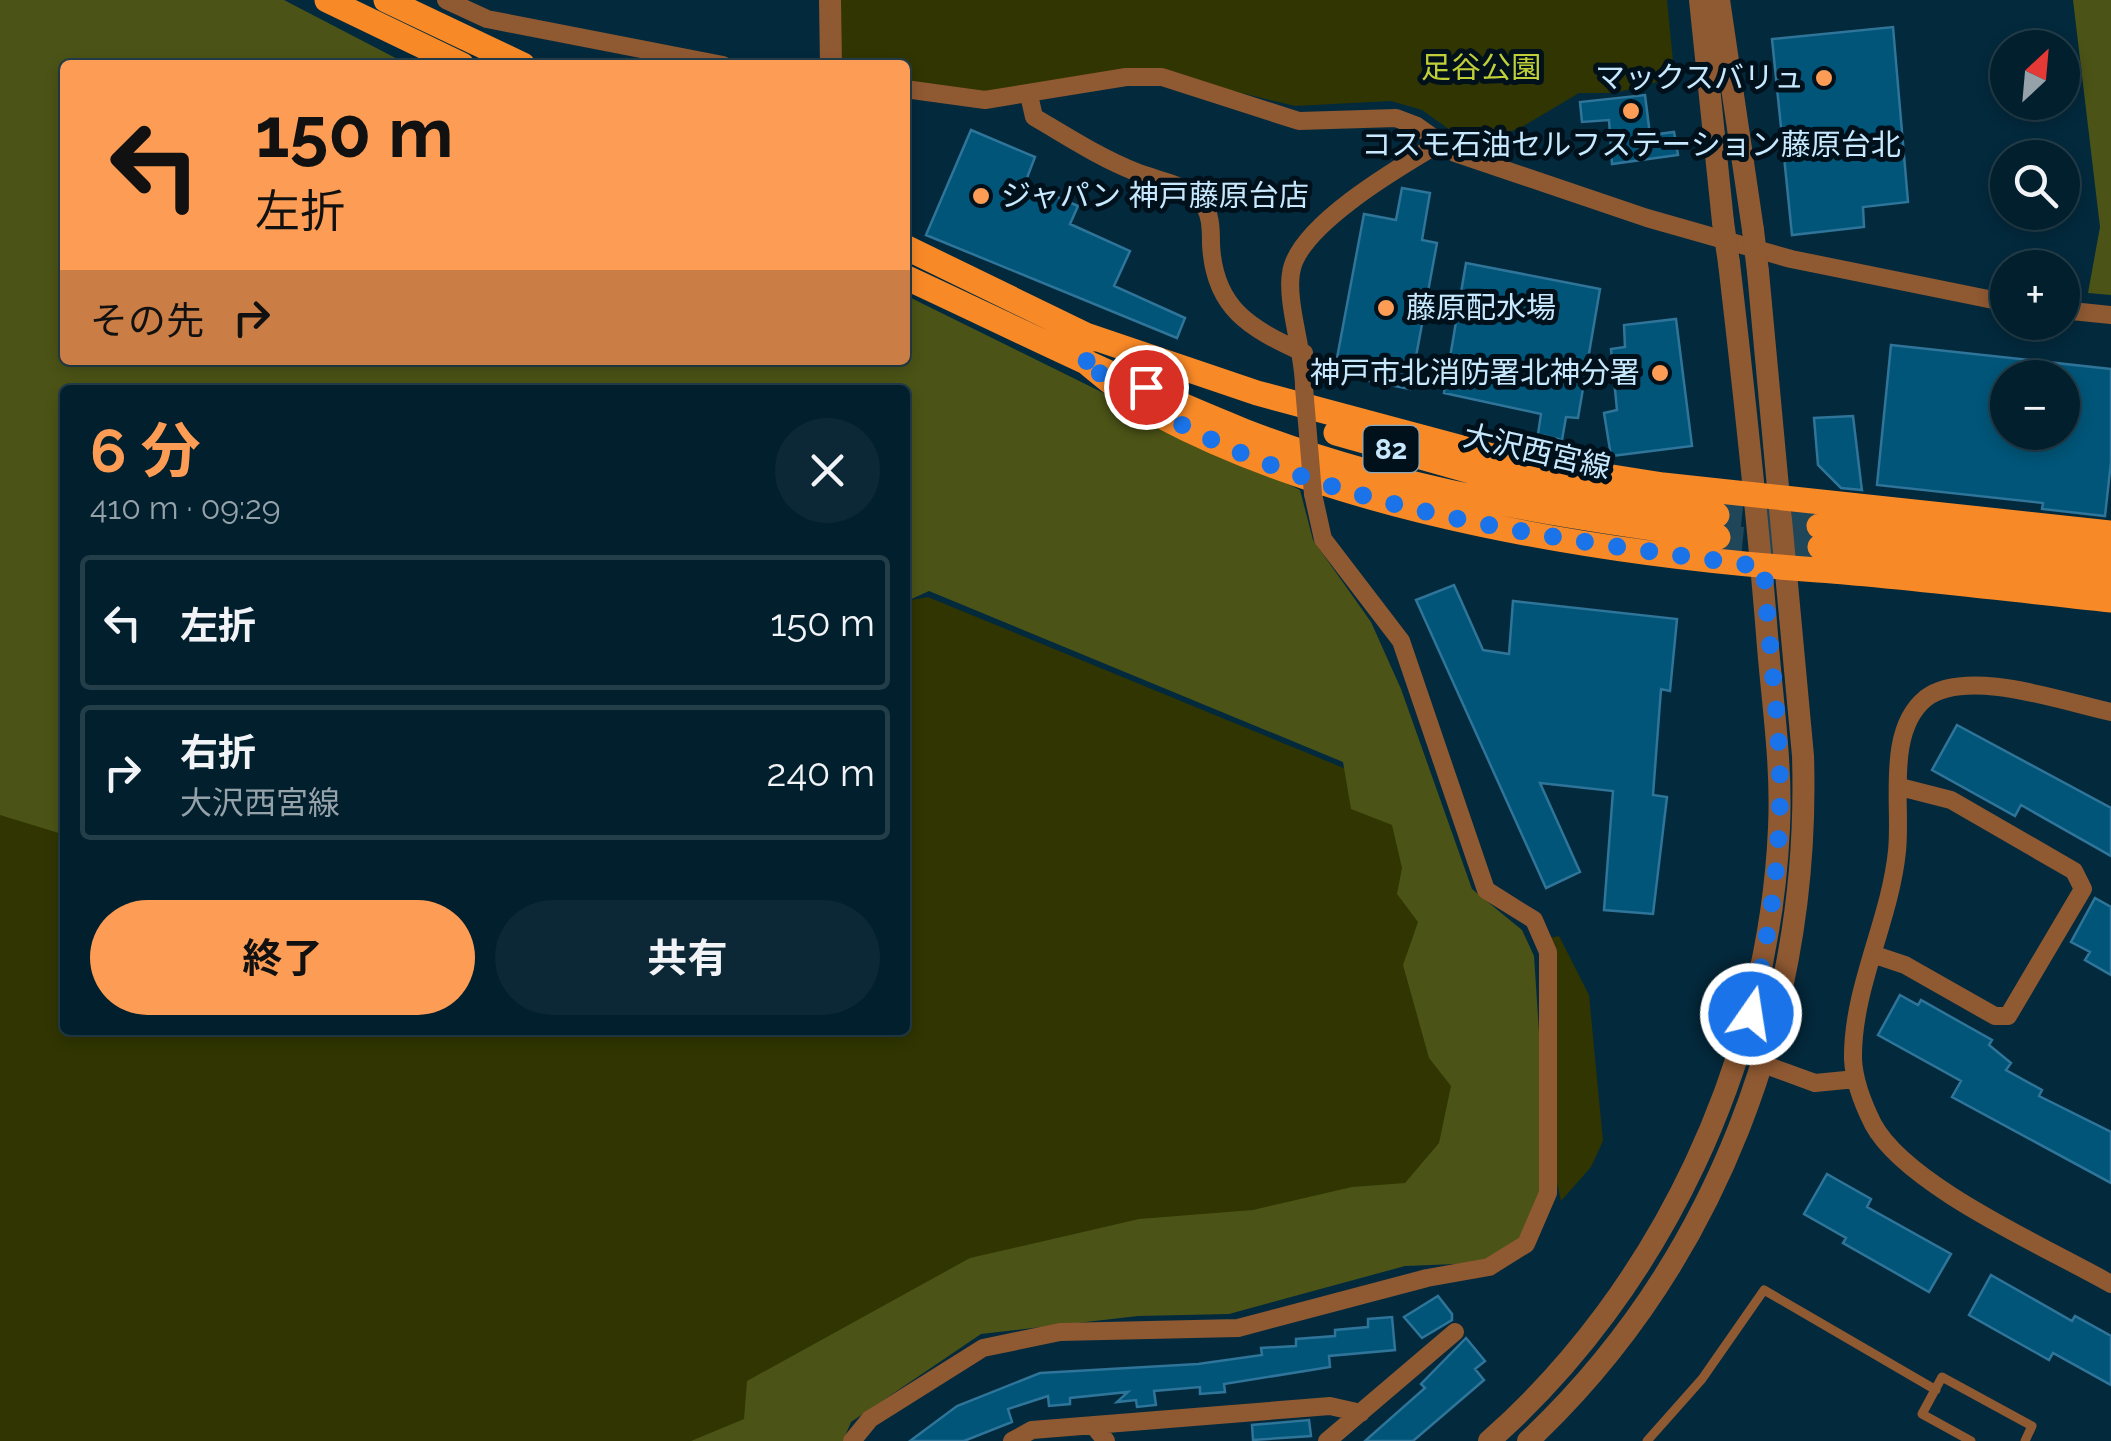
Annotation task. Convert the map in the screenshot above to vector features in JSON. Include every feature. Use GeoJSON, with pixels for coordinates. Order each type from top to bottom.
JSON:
{"type":"FeatureCollection","features":[{"type":"Feature","properties":{"kind":"main road"},"geometry":{"type":"LineString","coordinates":[[327,0],[452,60]]}},
{"type":"Feature","properties":{"kind":"main road"},"geometry":{"type":"LineString","coordinates":[[386,0],[512,60]]}},
{"type":"Feature","properties":{"kind":"main road","name":"大沢西宮線"},"geometry":{"type":"LineString","coordinates":[[910,250],[1080,345]]}},
{"type":"Feature","properties":{"kind":"main road","name":"大沢西宮線"},"geometry":{"type":"LineString","coordinates":[[910,279],[1285,418],[1541,492],[1718,526]]}},
{"type":"Feature","properties":{"kind":"main road"},"geometry":{"type":"LineString","coordinates":[[1080,345],[1511,460],[1769,496],[2111,533]]}},
{"type":"Feature","properties":{"kind":"main road"},"geometry":{"type":"LineString","coordinates":[[1080,345],[1160,415],[1217,442],[1377,497],[1477,523],[1567,540],[1776,568],[2111,600]]}},
{"type":"Feature","properties":{"kind":"main road"},"geometry":{"type":"LineString","coordinates":[[2111,553],[1820,537],[2111,578]]}},
{"type":"Feature","properties":{"kind":"street"},"geometry":{"type":"LineString","coordinates":[[446,0],[486,19],[696,60]]}},
{"type":"Feature","properties":{"kind":"street"},"geometry":{"type":"LineString","coordinates":[[830,0],[831,60]]}},
{"type":"Feature","properties":{"kind":"street"},"geometry":{"type":"LineString","coordinates":[[1700,0],[1723,222],[1769,496]]}},
{"type":"Feature","properties":{"kind":"street"},"geometry":{"type":"LineString","coordinates":[[1528,1441],[1607,1356],[1685,1243],[1728,1158],[1764,1064],[1790,959],[1805,822],[1769,496],[1758,272],[1719,0]]}},
{"type":"Feature","properties":{"kind":"street"},"geometry":{"type":"LineString","coordinates":[[910,90],[985,100],[1126,77],[1162,77],[1300,122],[1396,118],[1417,126],[1440,143],[1547,186],[1768,253],[1990,299]]}},
{"type":"Feature","properties":{"kind":"street"},"geometry":{"type":"LineString","coordinates":[[1028,94],[1034,116],[1125,167],[1187,189],[1203,203],[1210,220],[1212,268],[1219,292],[1239,316],[1304,353]]}},
{"type":"Feature","properties":{"kind":"street"},"geometry":{"type":"LineString","coordinates":[[852,1441],[870,1419],[983,1348],[1060,1332],[1238,1328],[1426,1278],[1489,1267],[1526,1244],[1548,1193],[1548,952],[1534,920],[1486,890],[1401,641],[1335,560],[1316,522],[1304,353],[1290,286],[1297,255],[1370,185],[1440,143]]}},
{"type":"Feature","properties":{"kind":"street"},"geometry":{"type":"LineString","coordinates":[[2080,312],[2111,315]]}},
{"type":"Feature","properties":{"kind":"street"},"geometry":{"type":"LineString","coordinates":[[1489,1441],[1564,1364],[1622,1289],[1665,1223],[1700,1154],[1751,1014],[1774,900],[1780,826],[1776,568]]}},
{"type":"Feature","properties":{"kind":"street"},"geometry":{"type":"LineString","coordinates":[[2111,712],[1970,684],[1939,691],[1924,700],[1903,735],[1896,858],[1855,1026],[1856,1079],[1874,1126],[1924,1177],[2111,1284]]}},
{"type":"Feature","properties":{"kind":"street"},"geometry":{"type":"LineString","coordinates":[[1875,955],[1904,966],[1995,1016],[2008,1016],[2083,888],[2074,871],[1951,800],[1900,786]]}},
{"type":"Feature","properties":{"kind":"street"},"geometry":{"type":"LineString","coordinates":[[1764,1064],[1815,1083],[1856,1079]]}},
{"type":"Feature","properties":{"kind":"street"},"geometry":{"type":"LineString","coordinates":[[1327,1441],[1454,1332]]}},
{"type":"Feature","properties":{"kind":"street"},"geometry":{"type":"LineString","coordinates":[[1012,1441],[1032,1430],[1093,1425],[1330,1406],[1361,1413]]}},
{"type":"Feature","properties":{"kind":"street"},"geometry":{"type":"LineString","coordinates":[[1093,1425],[1106,1441]]}},
{"type":"Feature","properties":{"kind":"lane"},"geometry":{"type":"LineString","coordinates":[[1648,1441],[1702,1379],[1764,1290],[1936,1390]]}},
{"type":"Feature","properties":{"kind":"lane"},"geometry":{"type":"LineString","coordinates":[[1971,1441],[1922,1414],[1942,1377],[2032,1426],[2024,1441]]}},
{"type":"Feature","properties":{"kind":"green space"},"geometry":{"type":"Polygon","coordinates":[[[0,0],[284,0],[399,60],[60,60],[60,365],[910,365],[910,297],[1300,490],[1313,540],[1371,622],[1401,689],[1472,889],[1522,930],[1534,956],[1542,1078],[1540,1191],[1520,1237],[1482,1263],[1405,1266],[1229,1314],[1138,1316],[981,1334],[851,1422],[843,1441],[691,1441],[744,1419],[747,1381],[970,1258],[1139,1219],[1253,1210],[1352,1187],[1405,1183],[1439,1143],[1451,1086],[1429,1058],[1403,965],[1418,922],[1397,894],[1402,868],[1392,825],[1351,809],[1343,762],[929,591],[910,600],[910,385],[60,385],[60,833],[0,815],[0,0]]]}},
{"type":"Feature","properties":{"kind":"green space","name":"足谷公園"},"geometry":{"type":"Polygon","coordinates":[[[830,0],[1667,0],[1674,71],[1665,80],[1615,93],[1579,93],[1522,127],[1494,138],[1464,140],[1422,110],[1391,101],[1295,106],[1160,73],[999,94],[910,89],[910,60],[831,60],[830,0]]]}},
{"type":"Feature","properties":{"kind":"green space"},"geometry":{"type":"Polygon","coordinates":[[[2073,0],[2111,0],[2111,295],[2088,293],[2100,227],[2080,30],[2077,30],[2073,0]]]}},
{"type":"Feature","properties":{"kind":"green space"},"geometry":{"type":"Polygon","coordinates":[[[928,597],[1441,808],[1497,1194],[1030,1272],[722,1441],[0,1441],[0,758],[60,767],[60,1035],[910,1035],[910,600],[928,597]]]}},
{"type":"Feature","properties":{"kind":"green space"},"geometry":{"type":"Polygon","coordinates":[[[1559,936],[1589,995],[1603,1141],[1591,1167],[1561,1201],[1555,1175],[1545,939],[1559,936]]]}},
{"type":"Feature","properties":{"kind":"building"},"geometry":{"type":"Polygon","coordinates":[[[1893,27],[1908,202],[1863,207],[1864,227],[1792,235],[1772,39],[1893,27]]]}},
{"type":"Feature","properties":{"kind":"building"},"geometry":{"type":"Polygon","coordinates":[[[1645,95],[1650,135],[1674,132],[1678,155],[1612,164],[1609,120],[1582,122],[1580,102],[1645,95]]]}},
{"type":"Feature","properties":{"kind":"building"},"geometry":{"type":"Polygon","coordinates":[[[971,130],[1035,157],[1025,183],[1078,206],[1070,224],[1130,251],[1114,286],[1185,318],[1177,338],[926,235],[971,130]]]}},
{"type":"Feature","properties":{"kind":"building","name":"藤原配水場"},"geometry":{"type":"Polygon","coordinates":[[[1402,188],[1430,193],[1422,240],[1437,243],[1410,389],[1334,374],[1364,214],[1396,220],[1402,188]]]}},
{"type":"Feature","properties":{"kind":"building"},"geometry":{"type":"Polygon","coordinates":[[[1466,263],[1600,289],[1578,418],[1566,417],[1562,440],[1538,434],[1541,414],[1444,393],[1466,263]]]}},
{"type":"Feature","properties":{"kind":"building"},"geometry":{"type":"Polygon","coordinates":[[[1676,319],[1692,446],[1611,456],[1604,413],[1617,410],[1611,349],[1625,347],[1624,325],[1676,319]]]}},
{"type":"Feature","properties":{"kind":"building"},"geometry":{"type":"Polygon","coordinates":[[[1891,345],[2028,360],[1990,360],[1990,450],[2080,450],[2080,366],[2111,369],[2111,462],[2105,516],[2042,509],[2043,503],[1877,485],[1891,345]]]}},
{"type":"Feature","properties":{"kind":"building"},"geometry":{"type":"Polygon","coordinates":[[[1853,416],[1862,490],[1841,488],[1818,465],[1814,418],[1853,416]]]}},
{"type":"Feature","properties":{"kind":"building"},"geometry":{"type":"Polygon","coordinates":[[[1454,585],[1483,650],[1509,654],[1513,601],[1677,619],[1670,691],[1661,689],[1653,795],[1667,797],[1653,914],[1604,910],[1613,791],[1540,783],[1580,872],[1546,888],[1416,600],[1454,585]]]}},
{"type":"Feature","properties":{"kind":"building"},"geometry":{"type":"Polygon","coordinates":[[[1957,725],[2111,808],[2111,856],[2021,805],[2015,816],[1932,770],[1957,725]]]}},
{"type":"Feature","properties":{"kind":"building"},"geometry":{"type":"Polygon","coordinates":[[[2095,898],[2111,907],[2111,975],[2085,960],[2090,952],[2071,942],[2095,898]]]}},
{"type":"Feature","properties":{"kind":"building"},"geometry":{"type":"Polygon","coordinates":[[[1900,995],[1918,1005],[1921,1000],[1992,1040],[1989,1045],[2011,1063],[2006,1070],[2042,1090],[2039,1096],[2111,1132],[2111,1183],[1952,1097],[1961,1081],[1878,1035],[1900,995]]]}},
{"type":"Feature","properties":{"kind":"building"},"geometry":{"type":"Polygon","coordinates":[[[1827,1174],[1871,1199],[1867,1207],[1951,1254],[1929,1292],[1843,1243],[1846,1238],[1804,1214],[1827,1174]]]}},
{"type":"Feature","properties":{"kind":"building"},"geometry":{"type":"Polygon","coordinates":[[[1991,1275],[2072,1321],[2075,1316],[2111,1336],[2111,1385],[2053,1353],[2049,1360],[1969,1315],[1991,1275]]]}},
{"type":"Feature","properties":{"kind":"building"},"geometry":{"type":"Polygon","coordinates":[[[1438,1296],[1452,1314],[1452,1320],[1422,1338],[1404,1317],[1438,1296]]]}},
{"type":"Feature","properties":{"kind":"building"},"geometry":{"type":"Polygon","coordinates":[[[1392,1317],[1395,1350],[1329,1356],[1330,1367],[1224,1384],[1225,1392],[1200,1394],[1200,1387],[1154,1391],[1156,1405],[1137,1407],[1136,1400],[1117,1402],[1128,1392],[1070,1398],[1070,1404],[1049,1406],[1048,1396],[1008,1409],[1012,1422],[964,1441],[910,1441],[957,1406],[1040,1373],[1198,1364],[1262,1355],[1261,1348],[1296,1346],[1296,1339],[1335,1336],[1335,1330],[1368,1327],[1368,1319],[1392,1317]]]}},
{"type":"Feature","properties":{"kind":"building"},"geometry":{"type":"Polygon","coordinates":[[[1466,1338],[1485,1361],[1475,1369],[1484,1380],[1413,1441],[1365,1441],[1425,1388],[1421,1384],[1466,1338]]]}},
{"type":"Feature","properties":{"kind":"building"},"geometry":{"type":"Polygon","coordinates":[[[1309,1420],[1311,1436],[1253,1440],[1252,1425],[1309,1420]]]}},
{"type":"Feature","properties":{"kind":"tunnel"},"geometry":{"type":"LineString","coordinates":[[1717,515],[1819,526]]}},
{"type":"Feature","properties":{"kind":"tunnel"},"geometry":{"type":"LineString","coordinates":[[1718,537],[1820,547]]}},
{"type":"Feature","properties":{"kind":"place","name":"マックスバリュ"},"geometry":{"type":"Point","coordinates":[1824,78]}},
{"type":"Feature","properties":{"kind":"place","name":"コスモ石油セルフステーション藤原台北"},"geometry":{"type":"Point","coordinates":[1631,111]}},
{"type":"Feature","properties":{"kind":"place","name":"ジャパン 神戸藤原台店"},"geometry":{"type":"Point","coordinates":[981,196]}},
{"type":"Feature","properties":{"kind":"place","name":"藤原配水場"},"geometry":{"type":"Point","coordinates":[1386,308]}},
{"type":"Feature","properties":{"kind":"place","name":"神戸市北消防署北神分署"},"geometry":{"type":"Point","coordinates":[1660,373]}},
{"type":"Feature","properties":{"kind":"route"},"geometry":{"type":"LineString","coordinates":[[1146,387],[1080,358],[1129,397],[1217,442],[1377,497],[1477,523],[1567,540],[1764,567],[1779,752],[1780,826],[1774,900],[1751,1014]]}}]}
